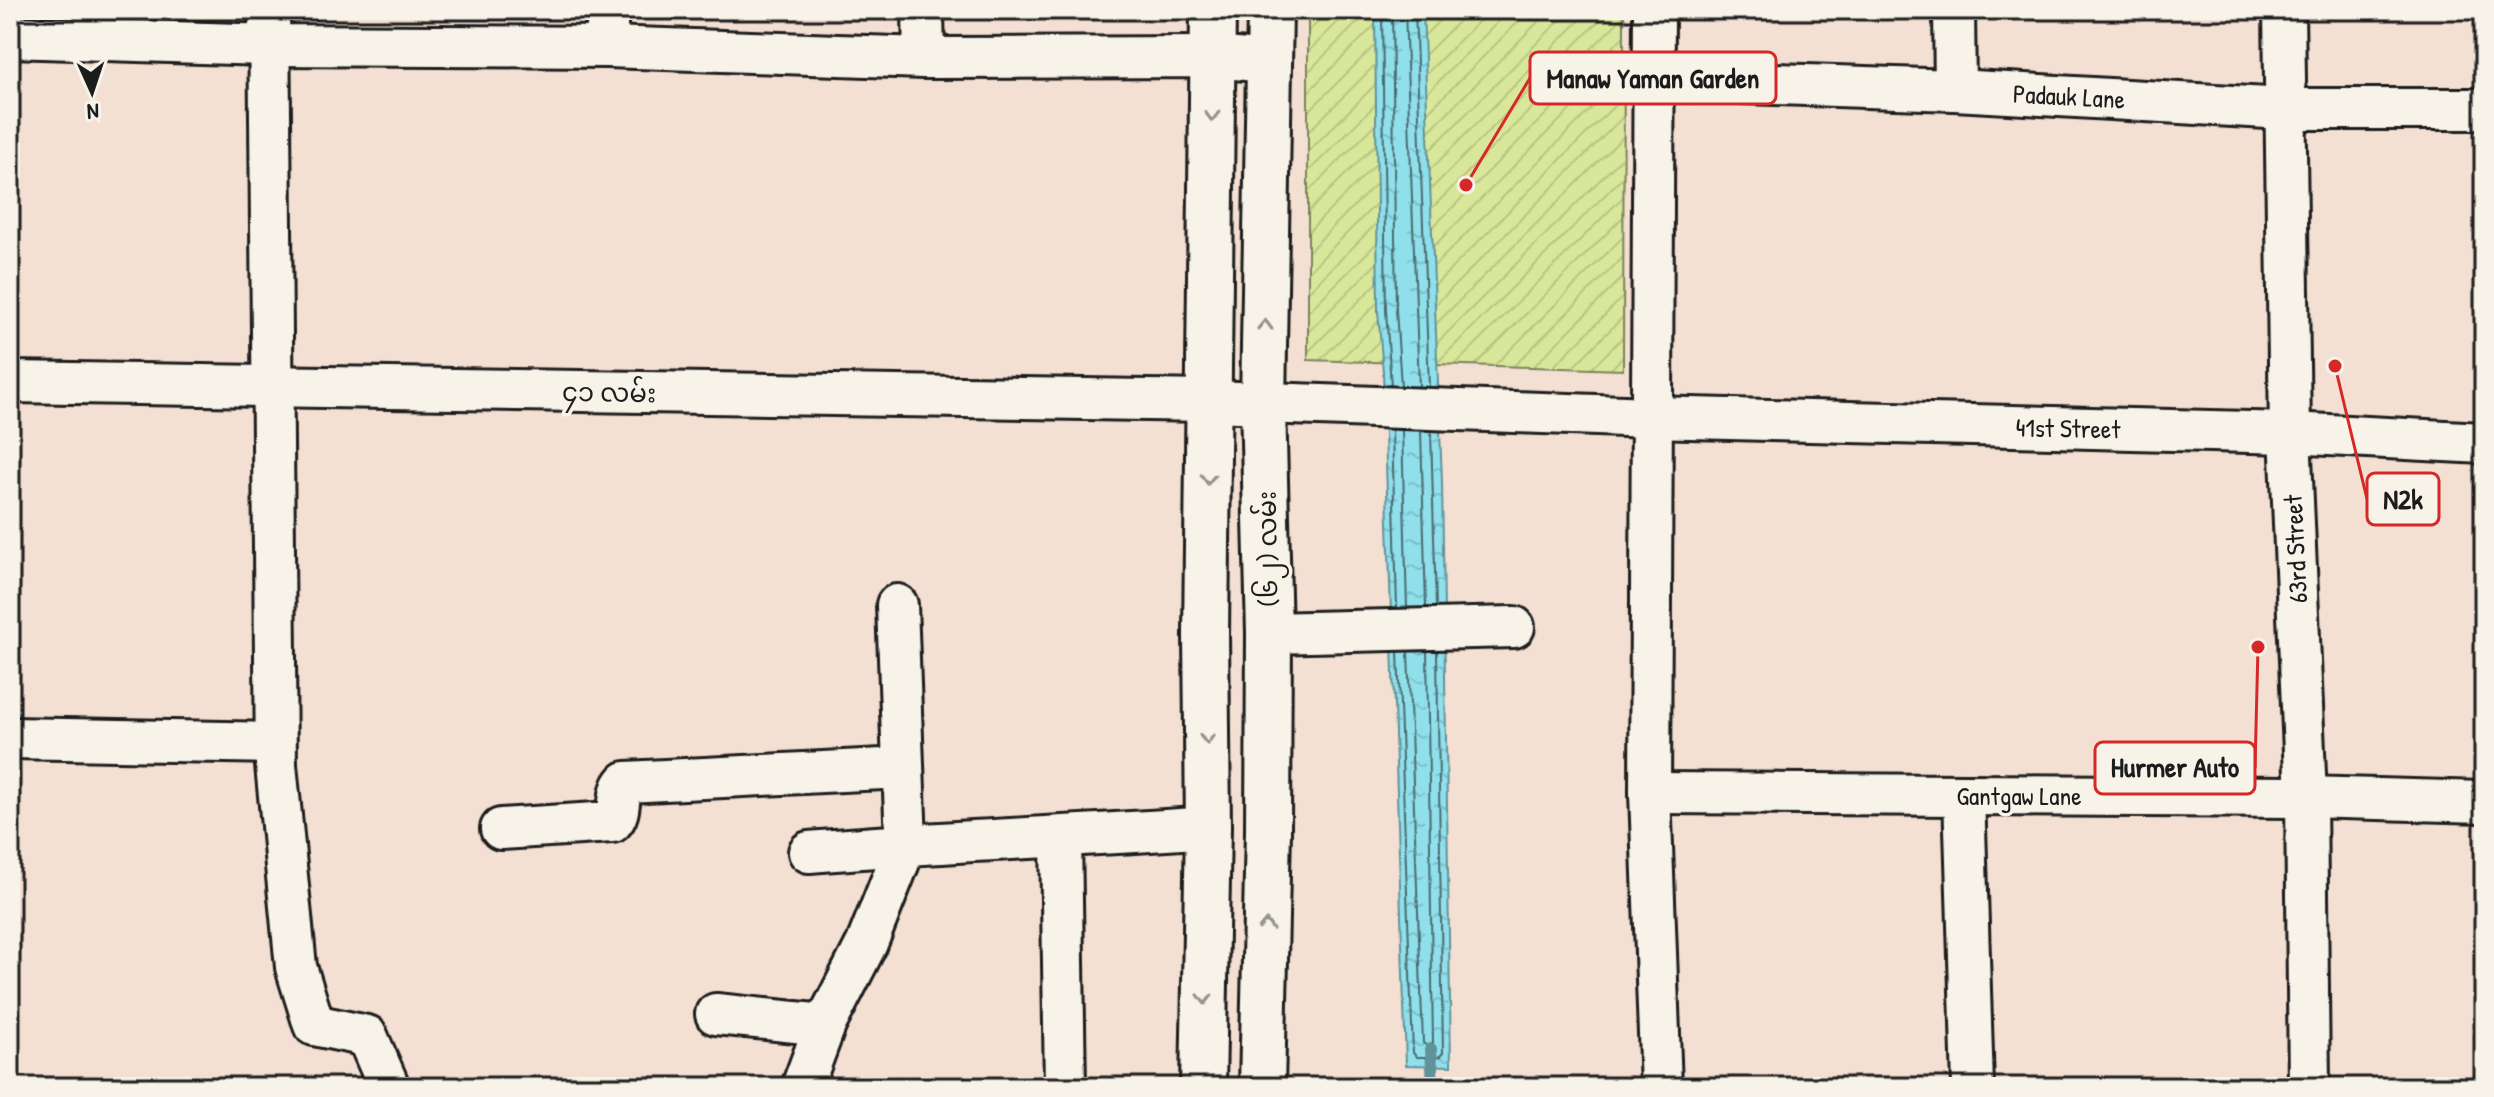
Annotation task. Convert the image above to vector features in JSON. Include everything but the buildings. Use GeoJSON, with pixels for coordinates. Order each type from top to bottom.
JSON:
{"type":"FeatureCollection","features":[{"type":"Feature","properties":{"kind":"main road"},"geometry":{"type":"LineString","coordinates":[[1203,1087],[1208,827],[1206,635],[1213,10]]}},
{"type":"Feature","properties":{"kind":"main road","name":"(၆၂) လမ်း"},"geometry":{"type":"LineString","coordinates":[[1262,1087],[1268,831],[1269,633],[1263,403],[1270,10]]}},
{"type":"Feature","properties":{"kind":"street"},"geometry":{"type":"LineString","coordinates":[[923,10],[924,58]]}},
{"type":"Feature","properties":{"kind":"street"},"geometry":{"type":"LineString","coordinates":[[1654,10],[1650,793],[1661,1087]]}},
{"type":"Feature","properties":{"kind":"street"},"geometry":{"type":"LineString","coordinates":[[1954,10],[1955,90]]}},
{"type":"Feature","properties":{"kind":"street","name":"63rd Street"},"geometry":{"type":"LineString","coordinates":[[2284,10],[2290,433],[2306,797],[2309,1087]]}},
{"type":"Feature","properties":{"kind":"street"},"geometry":{"type":"LineString","coordinates":[[10,37],[269,28],[607,28],[924,58],[1213,57],[1269,62]]}},
{"type":"Feature","properties":{"kind":"street"},"geometry":{"type":"LineString","coordinates":[[269,28],[275,743],[296,967],[314,1025],[367,1036],[389,1087]]}},
{"type":"Feature","properties":{"kind":"street","name":"Padauk Lane"},"geometry":{"type":"LineString","coordinates":[[1654,80],[1955,90],[2285,109],[2484,109]]}},
{"type":"Feature","properties":{"kind":"street","name":"၄၁ လမ်း"},"geometry":{"type":"LineString","coordinates":[[10,382],[1209,401],[1448,410]]}},
{"type":"Feature","properties":{"kind":"street","name":"41st Street"},"geometry":{"type":"LineString","coordinates":[[1448,410],[2290,433],[2484,443]]}},
{"type":"Feature","properties":{"kind":"street"},"geometry":{"type":"LineString","coordinates":[[802,1087],[825,1025],[867,943],[906,844],[897,605]]}},
{"type":"Feature","properties":{"kind":"street"},"geometry":{"type":"LineString","coordinates":[[1269,633],[1514,627]]}},
{"type":"Feature","properties":{"kind":"street"},"geometry":{"type":"LineString","coordinates":[[10,738],[275,743]]}},
{"type":"Feature","properties":{"kind":"street"},"geometry":{"type":"LineString","coordinates":[[501,829],[612,822],[618,817],[620,788],[626,782],[903,768]]}},
{"type":"Feature","properties":{"kind":"street","name":"Gantgaw Lane"},"geometry":{"type":"LineString","coordinates":[[1650,793],[2306,797],[2484,802]]}},
{"type":"Feature","properties":{"kind":"street"},"geometry":{"type":"LineString","coordinates":[[1964,795],[1973,1087]]}},
{"type":"Feature","properties":{"kind":"street"},"geometry":{"type":"LineString","coordinates":[[809,852],[1208,827]]}},
{"type":"Feature","properties":{"kind":"street"},"geometry":{"type":"LineString","coordinates":[[1061,838],[1065,1086]]}},
{"type":"Feature","properties":{"kind":"street"},"geometry":{"type":"LineString","coordinates":[[716,1014],[825,1025]]}},
{"type":"Feature","properties":{"kind":"green space"},"geometry":{"type":"Polygon","coordinates":[[[1308,10],[1624,10],[1623,370],[1308,360],[1308,10]]]}},
{"type":"Feature","properties":{"kind":"water"},"geometry":{"type":"Polygon","coordinates":[[[1375,10],[1423,10],[1442,481],[1451,1066],[1406,1065],[1383,372],[1378,311],[1375,10]]]}},
{"type":"Feature","properties":{"kind":"waterway"},"geometry":{"type":"LineString","coordinates":[[1431,1049],[1433,1087]]}},
{"type":"Feature","properties":{"kind":"place","name":"Manaw Yaman Garden"},"geometry":{"type":"Point","coordinates":[1466,185]}},
{"type":"Feature","properties":{"kind":"place","name":"N2k"},"geometry":{"type":"Point","coordinates":[2335,366]}},
{"type":"Feature","properties":{"kind":"place","name":"Hurmer Auto"},"geometry":{"type":"Point","coordinates":[2258,647]}}]}
